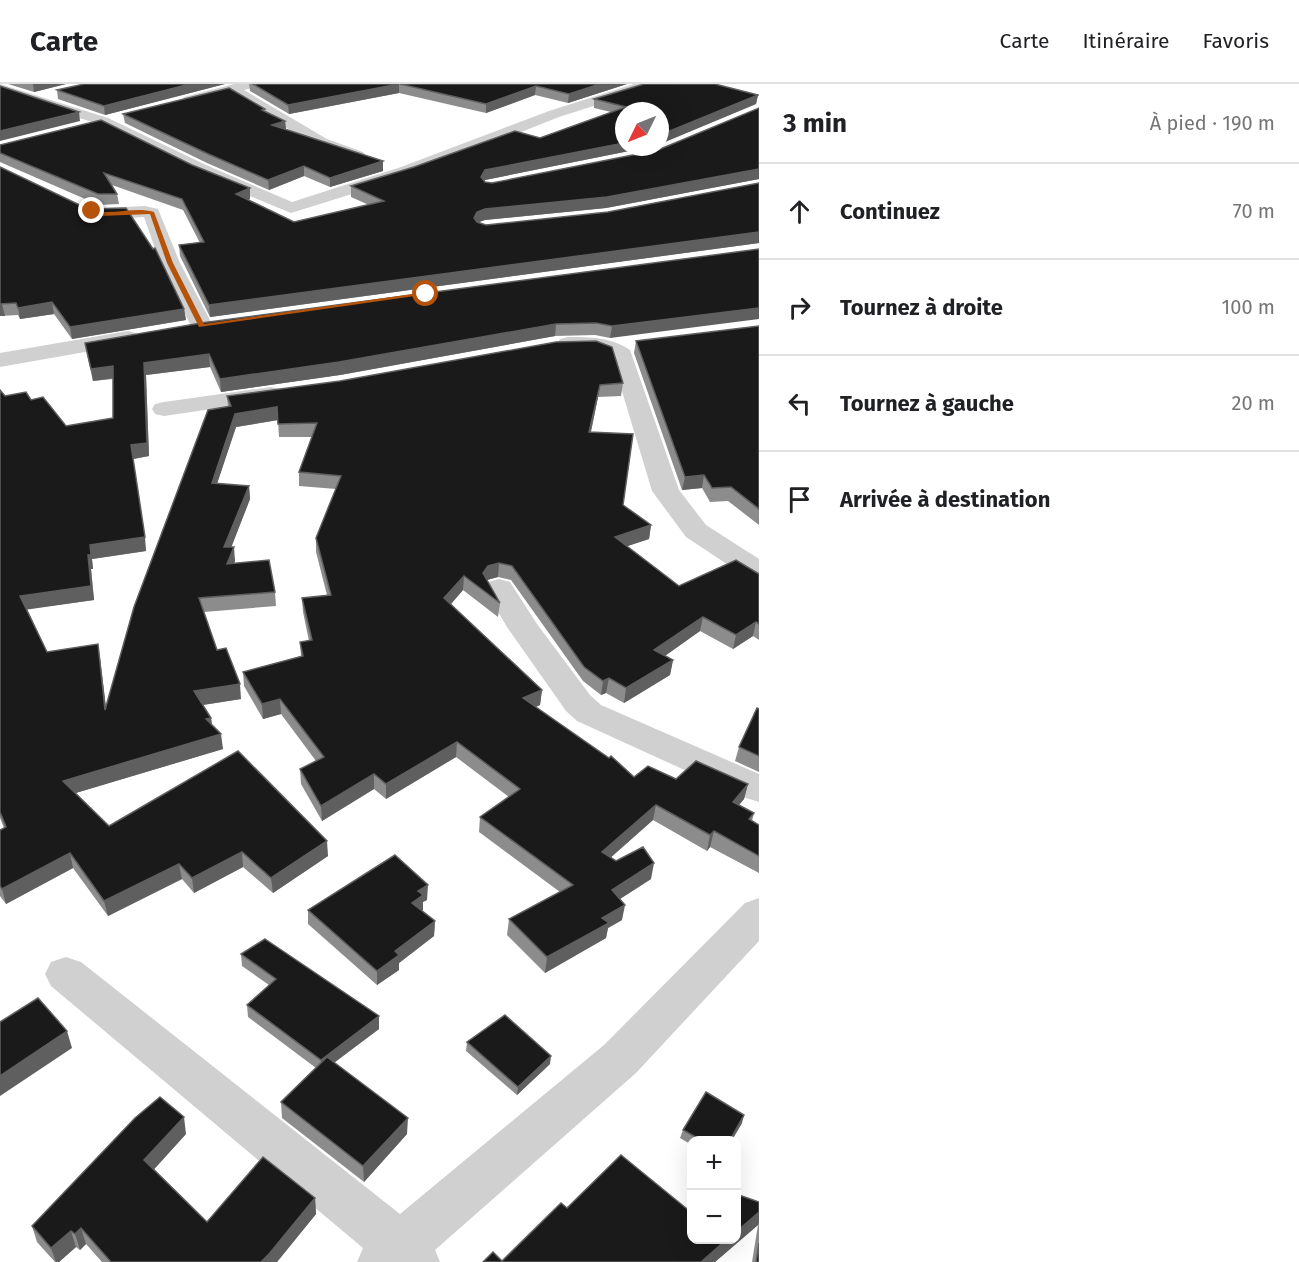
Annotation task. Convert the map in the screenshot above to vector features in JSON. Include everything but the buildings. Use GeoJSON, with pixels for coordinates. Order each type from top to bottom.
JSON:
{"type":"FeatureCollection","features":[{"type":"Feature","properties":{"kind":"street"},"geometry":{"type":"LineString","coordinates":[[178,102],[251,84]]}},
{"type":"Feature","properties":{"kind":"street"},"geometry":{"type":"LineString","coordinates":[[0,87],[103,122],[201,169],[291,208],[407,171],[554,114],[648,84]]}},
{"type":"Feature","properties":{"kind":"street"},"geometry":{"type":"LineString","coordinates":[[232,89],[321,142],[407,171]]}},
{"type":"Feature","properties":{"kind":"street"},"geometry":{"type":"LineString","coordinates":[[0,106],[64,91]]}},
{"type":"Feature","properties":{"kind":"street"},"geometry":{"type":"LineString","coordinates":[[80,127],[124,116]]}},
{"type":"Feature","properties":{"kind":"street"},"geometry":{"type":"LineString","coordinates":[[72,202],[101,214],[145,211],[152,213],[170,263],[202,326]]}},
{"type":"Feature","properties":{"kind":"street"},"geometry":{"type":"LineString","coordinates":[[179,330],[225,322]]}},
{"type":"Feature","properties":{"kind":"street"},"geometry":{"type":"LineString","coordinates":[[0,360],[146,335]]}},
{"type":"Feature","properties":{"kind":"street"},"geometry":{"type":"LineString","coordinates":[[544,347],[595,344],[610,347],[644,343]]}},
{"type":"Feature","properties":{"kind":"street"},"geometry":{"type":"LineString","coordinates":[[610,347],[622,355],[666,491],[696,531],[759,572]]}},
{"type":"Feature","properties":{"kind":"street"},"geometry":{"type":"LineString","coordinates":[[164,409],[293,391]]}},
{"type":"Feature","properties":{"kind":"street"},"geometry":{"type":"LineString","coordinates":[[499,588],[523,627],[578,703],[589,712],[759,789]]}},
{"type":"Feature","properties":{"kind":"street"},"geometry":{"type":"LineString","coordinates":[[66,974],[400,1257],[620,1059],[759,914]]}},
{"type":"Feature","properties":{"kind":"route"},"geometry":{"type":"LineString","coordinates":[[92,211],[101,214],[145,211],[152,213],[170,263],[202,326],[426,294]]}}]}
